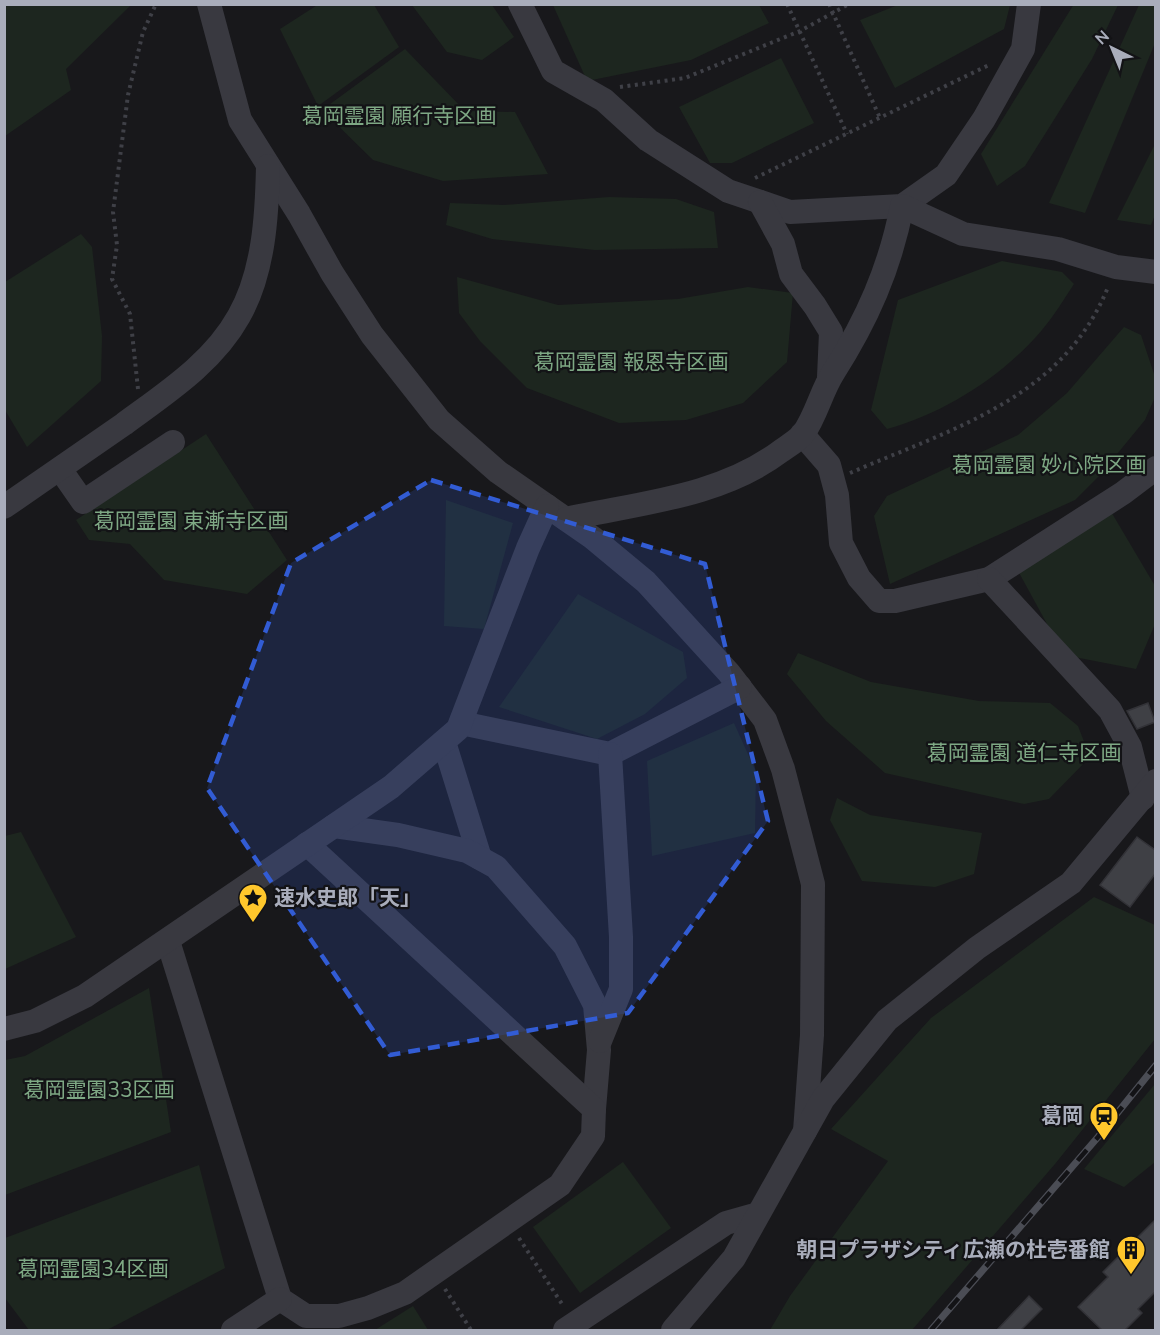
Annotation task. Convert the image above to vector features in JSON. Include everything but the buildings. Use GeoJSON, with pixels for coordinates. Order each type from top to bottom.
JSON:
{"type":"FeatureCollection","features":[{"type":"Feature","properties":{"kind":"street"},"geometry":{"type":"LineString","coordinates":[[209,4],[240,120],[372,335],[438,420],[498,472],[557,513],[646,582],[740,687],[765,720],[783,769],[813,884],[812,1035],[805,1131]]}},
{"type":"Feature","properties":{"kind":"street"},"geometry":{"type":"LineString","coordinates":[[520,4],[553,71],[604,100],[648,140],[728,191],[790,212],[902,206],[963,234],[1058,249],[1116,267],[1155,272]]}},
{"type":"Feature","properties":{"kind":"street"},"geometry":{"type":"LineString","coordinates":[[4,1029],[35,1021],[85,996],[391,787],[459,729],[528,548],[557,513],[671,499],[714,486],[754,469],[802,434],[829,380],[860,330],[884,278],[895,243],[902,206],[946,175],[984,119],[1023,49],[1029,4]]}},
{"type":"Feature","properties":{"kind":"street"},"geometry":{"type":"LineString","coordinates":[[4,507],[137,414],[196,369],[224,341],[241,315],[252,285],[263,239],[268,166]]}},
{"type":"Feature","properties":{"kind":"street"},"geometry":{"type":"LineString","coordinates":[[760,202],[783,244],[791,274],[816,306],[831,332],[829,380]]}},
{"type":"Feature","properties":{"kind":"street"},"geometry":{"type":"LineString","coordinates":[[802,434],[830,465],[841,543],[859,578],[879,602],[895,601],[989,579],[1123,493],[1155,468]]}},
{"type":"Feature","properties":{"kind":"street"},"geometry":{"type":"LineString","coordinates":[[60,469],[83,502],[173,442]]}},
{"type":"Feature","properties":{"kind":"street"},"geometry":{"type":"LineString","coordinates":[[673,1330],[734,1258],[823,1099],[887,1020],[977,948],[1071,883],[1149,790],[1110,710],[989,579]]}},
{"type":"Feature","properties":{"kind":"street"},"geometry":{"type":"LineString","coordinates":[[461,723],[610,754],[740,687]]}},
{"type":"Feature","properties":{"kind":"street"},"geometry":{"type":"LineString","coordinates":[[444,742],[480,858]]}},
{"type":"Feature","properties":{"kind":"street"},"geometry":{"type":"LineString","coordinates":[[599,1044],[621,989],[621,937],[610,754]]}},
{"type":"Feature","properties":{"kind":"street"},"geometry":{"type":"LineString","coordinates":[[168,940],[280,1299],[306,1316],[339,1316],[368,1308],[405,1293],[436,1273],[560,1185],[593,1136],[599,1044],[595,1005],[565,946],[496,867],[467,851],[409,838],[334,826]]}},
{"type":"Feature","properties":{"kind":"street"},"geometry":{"type":"LineString","coordinates":[[307,844],[594,1110]]}},
{"type":"Feature","properties":{"kind":"street"},"geometry":{"type":"LineString","coordinates":[[570,1327],[726,1223],[758,1214]]}},
{"type":"Feature","properties":{"kind":"street"},"geometry":{"type":"LineString","coordinates":[[234,1330],[280,1299]]}},
{"type":"Feature","properties":{"kind":"path"},"geometry":{"type":"LineString","coordinates":[[137,414],[138,385],[130,314],[112,279],[117,245],[113,212],[128,94],[143,32],[156,4]]}},
{"type":"Feature","properties":{"kind":"path"},"geometry":{"type":"LineString","coordinates":[[787,4],[848,134]]}},
{"type":"Feature","properties":{"kind":"path"},"geometry":{"type":"LineString","coordinates":[[829,4],[880,118]]}},
{"type":"Feature","properties":{"kind":"path"},"geometry":{"type":"LineString","coordinates":[[589,92],[685,78],[800,31],[849,4]]}},
{"type":"Feature","properties":{"kind":"path"},"geometry":{"type":"LineString","coordinates":[[728,191],[993,63]]}},
{"type":"Feature","properties":{"kind":"path"},"geometry":{"type":"LineString","coordinates":[[833,481],[938,439],[1016,398],[1052,369],[1078,340],[1100,308],[1116,267]]}},
{"type":"Feature","properties":{"kind":"path"},"geometry":{"type":"LineString","coordinates":[[509,1222],[570,1327]]}},
{"type":"Feature","properties":{"kind":"path"},"geometry":{"type":"LineString","coordinates":[[436,1273],[471,1330]]}},
{"type":"Feature","properties":{"kind":"highlighted area"},"geometry":{"type":"Polygon","coordinates":[[[431,480],[705,564],[768,821],[628,1013],[390,1055],[207,788],[291,563],[431,480]]]}},
{"type":"Feature","properties":{"kind":"green space"},"geometry":{"type":"Polygon","coordinates":[[[5,4],[131,5],[66,69],[71,90],[5,136],[5,4]]]}},
{"type":"Feature","properties":{"kind":"green space"},"geometry":{"type":"Polygon","coordinates":[[[319,4],[374,5],[399,47],[318,106],[280,29],[319,4]]]}},
{"type":"Feature","properties":{"kind":"green space"},"geometry":{"type":"Polygon","coordinates":[[[1074,4],[1118,5],[1092,59],[1025,166],[997,186],[981,154],[1074,4]]]}},
{"type":"Feature","properties":{"kind":"green space"},"geometry":{"type":"Polygon","coordinates":[[[412,5],[492,5],[514,37],[482,60],[447,52],[412,5]]]}},
{"type":"Feature","properties":{"kind":"green space"},"geometry":{"type":"Polygon","coordinates":[[[553,5],[759,5],[769,23],[691,60],[587,81],[553,5]]]}},
{"type":"Feature","properties":{"kind":"green space"},"geometry":{"type":"Polygon","coordinates":[[[898,5],[1010,5],[1004,29],[895,88],[860,20],[898,5]]]}},
{"type":"Feature","properties":{"kind":"green space"},"geometry":{"type":"Polygon","coordinates":[[[1139,5],[1155,5],[1155,43],[1085,213],[1049,203],[1139,5]]]}},
{"type":"Feature","properties":{"kind":"green space","name":"葛岡霊園 願行寺区画"},"geometry":{"type":"Polygon","coordinates":[[[405,49],[465,111],[515,112],[548,174],[443,181],[373,160],[322,110],[405,49]]]}},
{"type":"Feature","properties":{"kind":"green space"},"geometry":{"type":"Polygon","coordinates":[[[781,58],[814,123],[732,163],[710,163],[679,107],[781,58]]]}},
{"type":"Feature","properties":{"kind":"green space"},"geometry":{"type":"Polygon","coordinates":[[[1155,144],[1155,215],[1151,225],[1117,220],[1155,144]]]}},
{"type":"Feature","properties":{"kind":"green space"},"geometry":{"type":"Polygon","coordinates":[[[609,197],[676,199],[714,212],[718,248],[595,250],[492,239],[446,225],[450,203],[504,205],[609,197]]]}},
{"type":"Feature","properties":{"kind":"green space"},"geometry":{"type":"Polygon","coordinates":[[[81,234],[92,247],[102,336],[101,381],[27,447],[5,410],[5,282],[81,234]]]}},
{"type":"Feature","properties":{"kind":"green space","name":"葛岡霊園 妙心院区画"},"geometry":{"type":"Polygon","coordinates":[[[1002,261],[1062,272],[1074,284],[1055,313],[1027,347],[991,377],[951,403],[887,429],[871,410],[898,300],[1002,261]]]}},
{"type":"Feature","properties":{"kind":"green space","name":"葛岡霊園 報恩寺区画"},"geometry":{"type":"Polygon","coordinates":[[[457,277],[558,305],[678,299],[748,287],[793,293],[787,362],[743,403],[686,420],[619,423],[527,388],[480,341],[459,313],[457,277]]]}},
{"type":"Feature","properties":{"kind":"green space","name":"葛岡霊園 妙心院区画"},"geometry":{"type":"Polygon","coordinates":[[[1124,327],[1141,335],[1155,377],[1155,397],[1145,420],[1099,476],[1075,500],[890,584],[874,516],[887,496],[1018,435],[1067,393],[1124,327]]]}},
{"type":"Feature","properties":{"kind":"green space","name":"葛岡霊園 東漸寺区画"},"geometry":{"type":"Polygon","coordinates":[[[206,434],[287,560],[247,594],[164,580],[130,544],[89,540],[76,520],[206,434]]]}},
{"type":"Feature","properties":{"kind":"green space"},"geometry":{"type":"Polygon","coordinates":[[[446,500],[513,523],[484,629],[444,626],[446,500]]]}},
{"type":"Feature","properties":{"kind":"green space","name":"葛岡霊園 妙心院区画"},"geometry":{"type":"Polygon","coordinates":[[[1110,510],[1155,586],[1155,624],[1136,669],[1064,655],[1017,569],[1110,510]]]}},
{"type":"Feature","properties":{"kind":"green space"},"geometry":{"type":"Polygon","coordinates":[[[578,594],[683,652],[687,678],[645,714],[597,739],[499,707],[578,594]]]}},
{"type":"Feature","properties":{"kind":"green space","name":"葛岡霊園 道仁寺区画"},"geometry":{"type":"Polygon","coordinates":[[[798,653],[871,682],[979,701],[1050,703],[1078,726],[1090,757],[1049,799],[1024,804],[885,773],[826,721],[787,674],[798,653]]]}},
{"type":"Feature","properties":{"kind":"green space"},"geometry":{"type":"Polygon","coordinates":[[[734,723],[756,772],[755,833],[652,856],[647,761],[734,723]]]}},
{"type":"Feature","properties":{"kind":"green space"},"geometry":{"type":"Polygon","coordinates":[[[837,798],[870,815],[982,833],[974,874],[935,887],[862,881],[830,820],[837,798]]]}},
{"type":"Feature","properties":{"kind":"green space"},"geometry":{"type":"Polygon","coordinates":[[[21,832],[76,937],[5,969],[5,836],[21,832]]]}},
{"type":"Feature","properties":{"kind":"green space"},"geometry":{"type":"Polygon","coordinates":[[[1094,897],[1155,925],[1155,1039],[1055,1164],[912,1330],[770,1330],[790,1296],[888,1161],[831,1129],[931,1018],[1094,897]]]}},
{"type":"Feature","properties":{"kind":"green space","name":"葛岡霊園33区画"},"geometry":{"type":"Polygon","coordinates":[[[149,988],[171,1132],[5,1195],[5,1060],[25,1056],[149,988]]]}},
{"type":"Feature","properties":{"kind":"green space"},"geometry":{"type":"Polygon","coordinates":[[[1155,1084],[1155,1162],[1124,1187],[1084,1169],[1155,1084]]]}},
{"type":"Feature","properties":{"kind":"green space"},"geometry":{"type":"Polygon","coordinates":[[[623,1162],[671,1228],[580,1293],[533,1227],[623,1162]]]}},
{"type":"Feature","properties":{"kind":"green space","name":"葛岡霊園34区画"},"geometry":{"type":"Polygon","coordinates":[[[199,1165],[225,1268],[107,1330],[29,1330],[5,1298],[5,1238],[199,1165]]]}},
{"type":"Feature","properties":{"kind":"green space"},"geometry":{"type":"Polygon","coordinates":[[[413,1306],[428,1330],[375,1330],[413,1306]]]}},
{"type":"Feature","properties":{"kind":"railway"},"geometry":{"type":"LineString","coordinates":[[931,1330],[1098,1137],[1156,1065]]}},
{"type":"Feature","properties":{"kind":"place","name":"速水史郎「天」"},"geometry":{"type":"Point","coordinates":[253,924]}},
{"type":"Feature","properties":{"kind":"place","name":"葛岡"},"geometry":{"type":"Point","coordinates":[1104,1142]}},
{"type":"Feature","properties":{"kind":"place","name":"朝日プラザシティ広瀬の杜壱番館"},"geometry":{"type":"Point","coordinates":[1131,1276]}}]}
